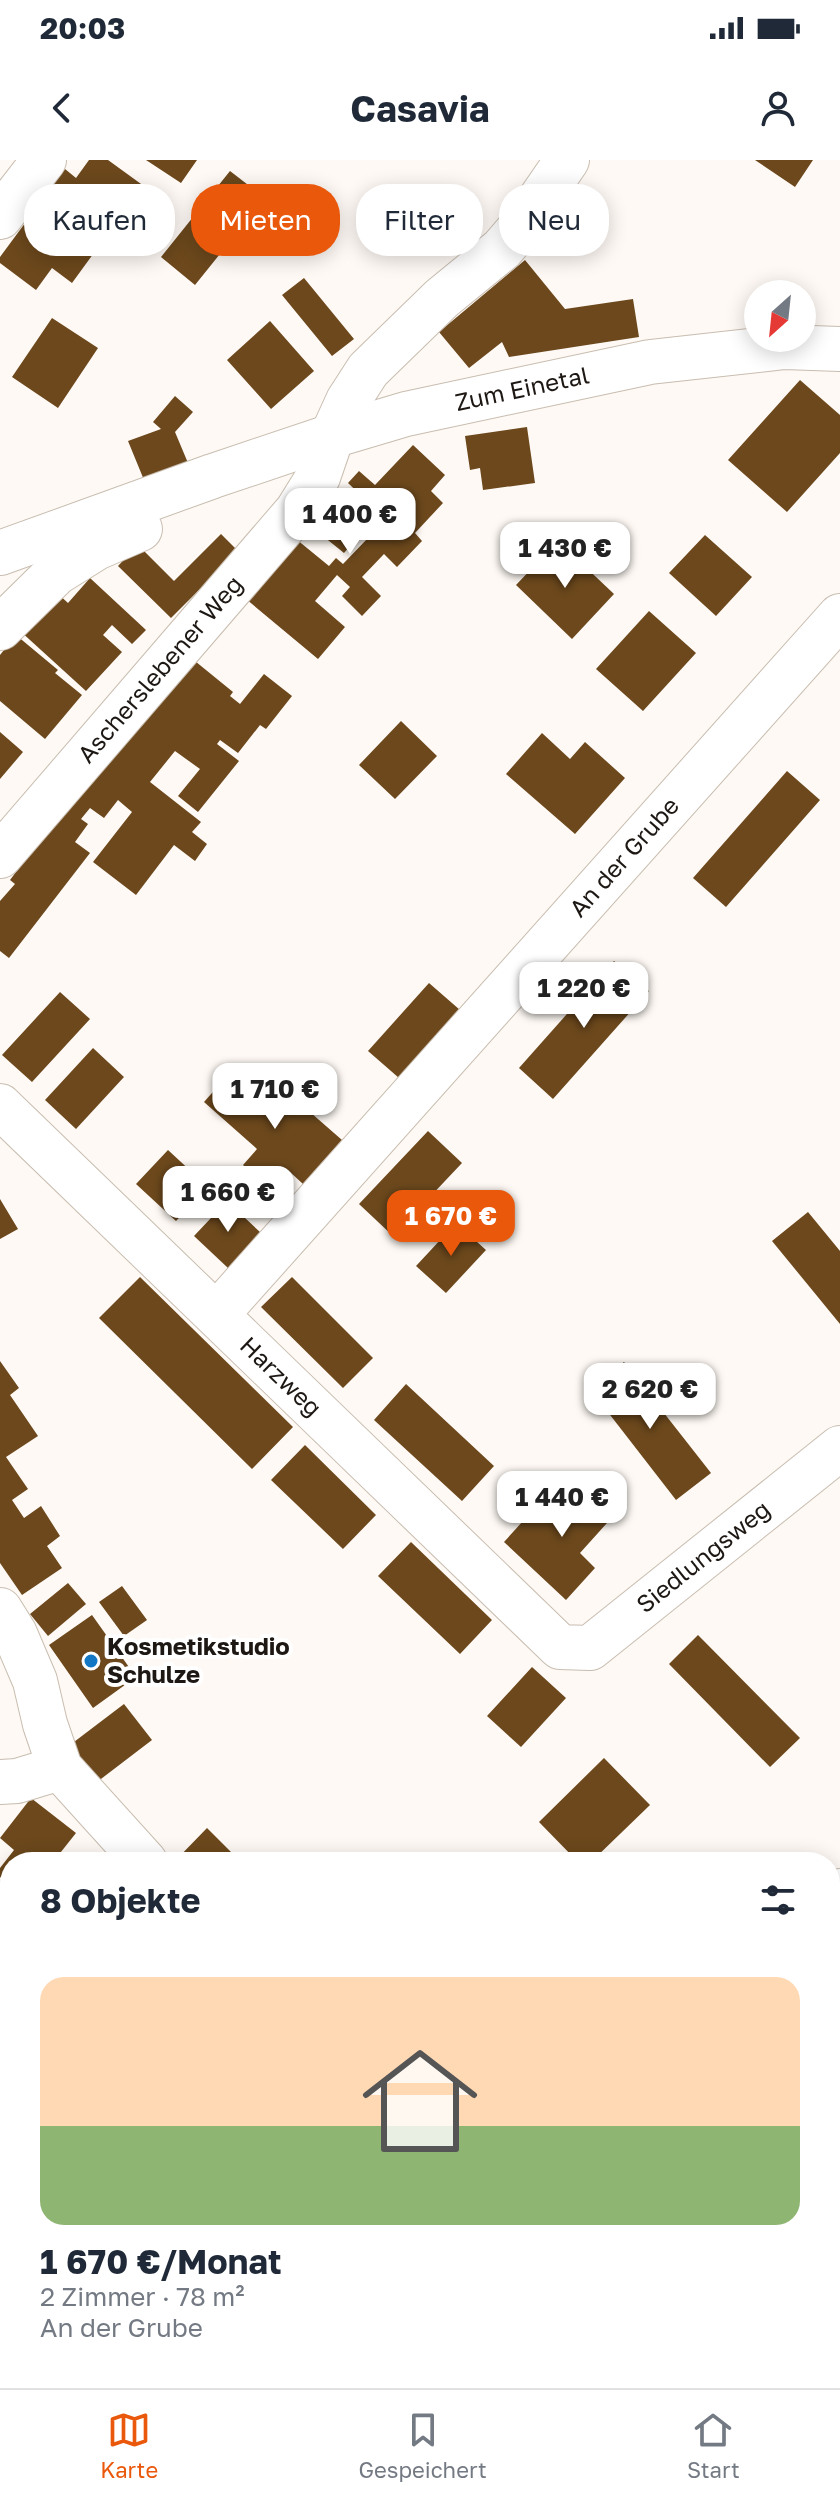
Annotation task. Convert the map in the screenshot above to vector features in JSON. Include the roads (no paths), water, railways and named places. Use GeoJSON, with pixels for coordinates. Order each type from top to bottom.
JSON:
{"type":"FeatureCollection","features":[{"type":"Feature","properties":{"kind":"street"},"geometry":{"type":"LineString","coordinates":[[0,217],[44,160]]}},
{"type":"Feature","properties":{"kind":"street","name":"Ascherslebener Weg"},"geometry":{"type":"LineString","coordinates":[[0,856],[297,511],[318,477],[348,401],[368,370],[442,298],[502,249],[567,160]]}},
{"type":"Feature","properties":{"kind":"street","name":"Zum Einetal"},"geometry":{"type":"LineString","coordinates":[[0,553],[213,476],[406,414],[650,362],[785,347],[840,349]]}},
{"type":"Feature","properties":{"kind":"street"},"geometry":{"type":"LineString","coordinates":[[0,628],[56,573],[96,548],[195,506],[213,476]]}},
{"type":"Feature","properties":{"kind":"street","name":"An der Grube"},"geometry":{"type":"LineString","coordinates":[[217,1314],[840,616]]}},
{"type":"Feature","properties":{"kind":"street","name":"Harzweg"},"geometry":{"type":"LineString","coordinates":[[0,1106],[560,1647]]}},
{"type":"Feature","properties":{"kind":"street","name":"Siedlungsweg"},"geometry":{"type":"LineString","coordinates":[[560,1647],[590,1648],[840,1448]]}},
{"type":"Feature","properties":{"kind":"street"},"geometry":{"type":"LineString","coordinates":[[0,1610],[15,1634],[35,1681],[60,1768],[136,1852]]}},
{"type":"Feature","properties":{"kind":"street"},"geometry":{"type":"LineString","coordinates":[[0,1782],[17,1781],[60,1768]]}},
{"type":"Feature","properties":{"kind":"place","name":"Kosmetikstudio Schulze"},"geometry":{"type":"Point","coordinates":[91,1661]}}]}
